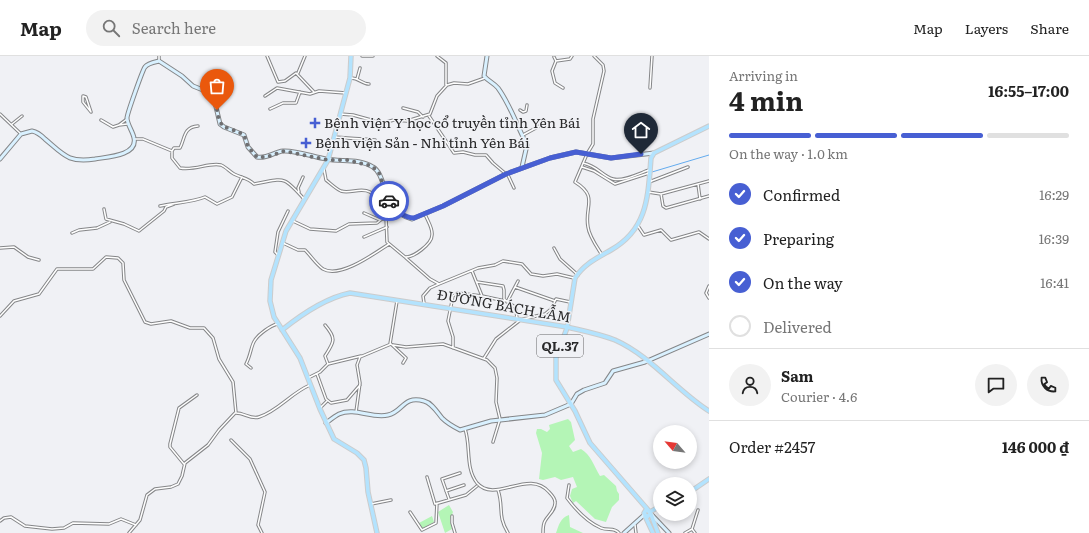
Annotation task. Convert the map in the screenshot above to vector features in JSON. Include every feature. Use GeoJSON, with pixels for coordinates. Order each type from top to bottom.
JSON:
{"type":"FeatureCollection","features":[{"type":"Feature","properties":{"kind":"main road"},"geometry":{"type":"LineString","coordinates":[[352,56],[350,78],[328,160],[286,231],[270,285],[271,307],[277,324],[296,351],[334,440],[358,453],[364,460],[377,533]]}},
{"type":"Feature","properties":{"kind":"main road"},"geometry":{"type":"LineString","coordinates":[[576,277],[589,262],[620,245],[638,226],[642,219],[648,192],[651,158],[654,153],[709,126]]}},
{"type":"Feature","properties":{"kind":"main road","name":"QL.37"},"geometry":{"type":"LineString","coordinates":[[576,277],[567,327],[556,358],[555,371],[558,385],[570,404],[590,443],[637,496],[643,506],[650,512],[658,533]]}},
{"type":"Feature","properties":{"kind":"main road","name":"ĐƯỜNG BÁCH LẪM"},"geometry":{"type":"LineString","coordinates":[[282,330],[300,315],[339,295],[350,292],[567,327],[596,333],[615,340],[648,361],[709,411]]}},
{"type":"Feature","properties":{"kind":"main road"},"geometry":{"type":"LineString","coordinates":[[697,487],[709,479]]}},
{"type":"Feature","properties":{"kind":"main road","name":"QL.37"},"geometry":{"type":"LineString","coordinates":[[643,506],[644,515],[653,533]]}},
{"type":"Feature","properties":{"kind":"main road"},"geometry":{"type":"LineString","coordinates":[[644,515],[648,517],[650,512],[653,510]]}},
{"type":"Feature","properties":{"kind":"street"},"geometry":{"type":"LineString","coordinates":[[159,56],[159,61]]}},
{"type":"Feature","properties":{"kind":"street"},"geometry":{"type":"LineString","coordinates":[[267,56],[278,82],[285,81],[295,73],[298,73],[305,56]]}},
{"type":"Feature","properties":{"kind":"street"},"geometry":{"type":"LineString","coordinates":[[362,56],[372,56]]}},
{"type":"Feature","properties":{"kind":"street"},"geometry":{"type":"LineString","coordinates":[[437,56],[446,63],[446,85]]}},
{"type":"Feature","properties":{"kind":"street"},"geometry":{"type":"LineString","coordinates":[[487,56],[483,72],[485,78],[498,87],[510,107],[527,148],[522,167]]}},
{"type":"Feature","properties":{"kind":"street"},"geometry":{"type":"LineString","coordinates":[[556,61],[570,59],[572,56]]}},
{"type":"Feature","properties":{"kind":"street"},"geometry":{"type":"LineString","coordinates":[[594,56],[603,65],[604,70],[593,121],[593,144],[587,154],[576,182],[584,187],[589,195],[588,226],[602,255]]}},
{"type":"Feature","properties":{"kind":"street"},"geometry":{"type":"LineString","coordinates":[[650,88],[652,56]]}},
{"type":"Feature","properties":{"kind":"street"},"geometry":{"type":"LineString","coordinates":[[554,57],[556,61]]}},
{"type":"Feature","properties":{"kind":"street"},"geometry":{"type":"LineString","coordinates":[[119,125],[127,119],[145,67],[159,61]]}},
{"type":"Feature","properties":{"kind":"street"},"geometry":{"type":"LineString","coordinates":[[159,61],[182,76],[193,86],[213,94],[220,124],[244,135],[248,147],[257,157],[267,157],[284,151],[328,160],[347,160],[374,168],[379,173],[385,192],[392,206],[409,218],[414,218],[425,214],[522,167],[574,152],[611,158],[654,153]]}},
{"type":"Feature","properties":{"kind":"street"},"geometry":{"type":"LineString","coordinates":[[556,61],[553,66],[553,77],[555,83],[563,88]]}},
{"type":"Feature","properties":{"kind":"street"},"geometry":{"type":"LineString","coordinates":[[357,79],[360,68]]}},
{"type":"Feature","properties":{"kind":"street"},"geometry":{"type":"LineString","coordinates":[[298,73],[314,92]]}},
{"type":"Feature","properties":{"kind":"street"},"geometry":{"type":"LineString","coordinates":[[350,78],[357,79],[364,84],[369,84]]}},
{"type":"Feature","properties":{"kind":"street"},"geometry":{"type":"LineString","coordinates":[[340,114],[353,115],[380,123],[406,121],[423,117],[432,111],[436,96],[446,85],[454,82],[470,84],[485,78]]}},
{"type":"Feature","properties":{"kind":"street"},"geometry":{"type":"LineString","coordinates":[[265,96],[277,88],[310,94],[321,91],[346,93]]}},
{"type":"Feature","properties":{"kind":"street"},"geometry":{"type":"LineString","coordinates":[[270,109],[283,103],[296,103],[300,92]]}},
{"type":"Feature","properties":{"kind":"street"},"geometry":{"type":"LineString","coordinates":[[83,96],[87,99],[91,112],[83,102],[83,96]]}},
{"type":"Feature","properties":{"kind":"street"},"geometry":{"type":"LineString","coordinates":[[520,110],[523,112],[526,111],[527,105]]}},
{"type":"Feature","properties":{"kind":"street"},"geometry":{"type":"LineString","coordinates":[[403,108],[418,112],[423,117]]}},
{"type":"Feature","properties":{"kind":"street"},"geometry":{"type":"LineString","coordinates":[[0,114],[21,134]]}},
{"type":"Feature","properties":{"kind":"street"},"geometry":{"type":"LineString","coordinates":[[428,115],[453,152],[486,155],[506,174],[514,188]]}},
{"type":"Feature","properties":{"kind":"street"},"geometry":{"type":"LineString","coordinates":[[12,124],[22,116]]}},
{"type":"Feature","properties":{"kind":"street"},"geometry":{"type":"LineString","coordinates":[[0,159],[21,134],[35,131],[70,159],[94,159],[124,153],[133,147],[134,139],[127,119]]}},
{"type":"Feature","properties":{"kind":"street"},"geometry":{"type":"LineString","coordinates":[[101,120],[114,127],[129,124]]}},
{"type":"Feature","properties":{"kind":"street"},"geometry":{"type":"LineString","coordinates":[[521,136],[545,123]]}},
{"type":"Feature","properties":{"kind":"street"},"geometry":{"type":"LineString","coordinates":[[172,151],[174,148],[180,148],[184,134],[192,127],[198,126]]}},
{"type":"Feature","properties":{"kind":"street"},"geometry":{"type":"LineString","coordinates":[[335,137],[375,140]]}},
{"type":"Feature","properties":{"kind":"street"},"geometry":{"type":"LineString","coordinates":[[134,139],[143,139],[172,151]]}},
{"type":"Feature","properties":{"kind":"street"},"geometry":{"type":"LineString","coordinates":[[172,151],[172,158],[180,168],[191,170],[220,165],[254,184],[275,179],[285,181],[304,199]]}},
{"type":"Feature","properties":{"kind":"street"},"geometry":{"type":"LineString","coordinates":[[583,163],[596,167],[616,180],[650,171]]}},
{"type":"Feature","properties":{"kind":"street"},"geometry":{"type":"LineString","coordinates":[[582,167],[594,171],[615,184],[650,171]]}},
{"type":"Feature","properties":{"kind":"street"},"geometry":{"type":"LineString","coordinates":[[649,182],[688,167]]}},
{"type":"Feature","properties":{"kind":"street"},"geometry":{"type":"LineString","coordinates":[[324,169],[326,180],[340,190],[370,192],[376,199],[381,211],[387,215]]}},
{"type":"Feature","properties":{"kind":"street"},"geometry":{"type":"LineString","coordinates":[[160,206],[183,201],[199,200],[204,197],[216,204],[232,197],[242,177]]}},
{"type":"Feature","properties":{"kind":"street"},"geometry":{"type":"LineString","coordinates":[[300,194],[298,188],[303,177]]}},
{"type":"Feature","properties":{"kind":"street"},"geometry":{"type":"LineString","coordinates":[[648,192],[661,194],[709,181]]}},
{"type":"Feature","properties":{"kind":"street"},"geometry":{"type":"LineString","coordinates":[[698,184],[700,199]]}},
{"type":"Feature","properties":{"kind":"street"},"geometry":{"type":"LineString","coordinates":[[661,194],[663,206],[666,208],[709,196]]}},
{"type":"Feature","properties":{"kind":"street"},"geometry":{"type":"LineString","coordinates":[[106,219],[112,222],[124,224],[139,231],[164,211],[166,207],[174,204]]}},
{"type":"Feature","properties":{"kind":"street"},"geometry":{"type":"LineString","coordinates":[[392,206],[386,219],[386,236],[389,244],[430,279],[439,284]]}},
{"type":"Feature","properties":{"kind":"street"},"geometry":{"type":"LineString","coordinates":[[104,210],[106,219],[104,225]]}},
{"type":"Feature","properties":{"kind":"street"},"geometry":{"type":"LineString","coordinates":[[278,256],[275,252],[277,234],[288,211]]}},
{"type":"Feature","properties":{"kind":"street"},"geometry":{"type":"LineString","coordinates":[[364,213],[380,220]]}},
{"type":"Feature","properties":{"kind":"street"},"geometry":{"type":"LineString","coordinates":[[406,258],[410,257],[429,242],[433,236],[425,214]]}},
{"type":"Feature","properties":{"kind":"street"},"geometry":{"type":"LineString","coordinates":[[292,220],[310,229],[336,231],[349,224],[377,223],[380,220],[386,219]]}},
{"type":"Feature","properties":{"kind":"street"},"geometry":{"type":"LineString","coordinates":[[72,233],[79,230],[97,228],[112,222]]}},
{"type":"Feature","properties":{"kind":"street"},"geometry":{"type":"LineString","coordinates":[[638,226],[644,236],[661,230],[671,240],[699,232],[709,239]]}},
{"type":"Feature","properties":{"kind":"street"},"geometry":{"type":"LineString","coordinates":[[364,237],[387,227]]}},
{"type":"Feature","properties":{"kind":"street"},"geometry":{"type":"LineString","coordinates":[[283,244],[306,251],[321,268],[326,270],[350,267],[389,244]]}},
{"type":"Feature","properties":{"kind":"street"},"geometry":{"type":"LineString","coordinates":[[0,248],[14,247],[33,259],[39,260]]}},
{"type":"Feature","properties":{"kind":"street"},"geometry":{"type":"LineString","coordinates":[[554,248],[560,259],[576,277]]}},
{"type":"Feature","properties":{"kind":"street"},"geometry":{"type":"LineString","coordinates":[[0,316],[14,301],[39,294],[56,269],[93,269],[106,257],[118,258],[123,263],[124,280],[145,322],[149,324],[172,321],[190,328],[204,328],[212,337],[218,359],[233,382],[236,413]]}},
{"type":"Feature","properties":{"kind":"street"},"geometry":{"type":"LineString","coordinates":[[424,303],[423,296],[430,288],[472,270],[503,261],[522,264],[531,274],[543,276],[557,274],[576,277]]}},
{"type":"Feature","properties":{"kind":"street"},"geometry":{"type":"LineString","coordinates":[[472,270],[482,296]]}},
{"type":"Feature","properties":{"kind":"street"},"geometry":{"type":"LineString","coordinates":[[507,302],[518,281]]}},
{"type":"Feature","properties":{"kind":"street"},"geometry":{"type":"LineString","coordinates":[[477,282],[502,286],[504,289],[505,301]]}},
{"type":"Feature","properties":{"kind":"street"},"geometry":{"type":"LineString","coordinates":[[709,286],[706,293],[709,298]]}},
{"type":"Feature","properties":{"kind":"street"},"geometry":{"type":"LineString","coordinates":[[515,287],[555,301],[558,299],[571,302]]}},
{"type":"Feature","properties":{"kind":"street"},"geometry":{"type":"LineString","coordinates":[[453,348],[454,337],[448,321],[450,308],[456,293],[482,296],[505,301],[516,308],[517,319]]}},
{"type":"Feature","properties":{"kind":"street"},"geometry":{"type":"LineString","coordinates":[[390,345],[398,299]]}},
{"type":"Feature","properties":{"kind":"street"},"geometry":{"type":"LineString","coordinates":[[483,358],[496,339],[522,320],[545,314],[551,309],[555,301]]}},
{"type":"Feature","properties":{"kind":"street"},"geometry":{"type":"LineString","coordinates":[[251,368],[246,364],[251,355],[254,341],[268,327],[277,324]]}},
{"type":"Feature","properties":{"kind":"street"},"geometry":{"type":"LineString","coordinates":[[325,325],[332,333],[333,343],[325,356],[328,364]]}},
{"type":"Feature","properties":{"kind":"street"},"geometry":{"type":"LineString","coordinates":[[326,423],[341,414],[356,412],[373,415],[388,415],[393,413],[405,402],[413,400],[421,400],[430,404],[449,424],[460,430],[500,419],[539,416],[570,404],[577,394],[584,390],[605,383],[613,371],[648,361],[709,334]]}},
{"type":"Feature","properties":{"kind":"street"},"geometry":{"type":"LineString","coordinates":[[308,378],[317,374],[328,364],[363,355],[390,345],[406,347],[443,344],[483,358],[495,368],[496,402],[500,419],[493,442]]}},
{"type":"Feature","properties":{"kind":"street"},"geometry":{"type":"LineString","coordinates":[[393,345],[406,358],[403,363]]}},
{"type":"Feature","properties":{"kind":"street"},"geometry":{"type":"LineString","coordinates":[[356,412],[360,384],[357,365],[359,359],[363,355]]}},
{"type":"Feature","properties":{"kind":"street"},"geometry":{"type":"LineString","coordinates":[[317,374],[327,401]]}},
{"type":"Feature","properties":{"kind":"street"},"geometry":{"type":"LineString","coordinates":[[327,401],[332,403],[345,401],[360,384]]}},
{"type":"Feature","properties":{"kind":"street"},"geometry":{"type":"LineString","coordinates":[[236,413],[254,418],[259,417],[283,404],[298,391],[310,385]]}},
{"type":"Feature","properties":{"kind":"street"},"geometry":{"type":"LineString","coordinates":[[184,464],[170,447],[170,444],[179,408],[197,395]]}},
{"type":"Feature","properties":{"kind":"street"},"geometry":{"type":"LineString","coordinates":[[320,409],[327,401]]}},
{"type":"Feature","properties":{"kind":"street"},"geometry":{"type":"LineString","coordinates":[[128,533],[141,518],[147,495],[155,489],[171,487],[178,484],[182,476],[184,464],[208,445],[221,427],[236,413]]}},
{"type":"Feature","properties":{"kind":"street"},"geometry":{"type":"LineString","coordinates":[[465,429],[469,442],[470,464],[475,479],[483,487],[498,490],[523,484],[536,484],[546,489],[554,499],[555,504],[544,521],[543,533]]}},
{"type":"Feature","properties":{"kind":"street"},"geometry":{"type":"LineString","coordinates":[[231,440],[250,459],[266,492],[258,525],[262,533]]}},
{"type":"Feature","properties":{"kind":"street"},"geometry":{"type":"LineString","coordinates":[[449,499],[442,479],[460,473]]}},
{"type":"Feature","properties":{"kind":"street"},"geometry":{"type":"LineString","coordinates":[[427,477],[435,504],[437,503]]}},
{"type":"Feature","properties":{"kind":"street"},"geometry":{"type":"LineString","coordinates":[[446,491],[464,485]]}},
{"type":"Feature","properties":{"kind":"street"},"geometry":{"type":"LineString","coordinates":[[568,485],[567,498],[577,512],[602,528],[615,529],[620,533]]}},
{"type":"Feature","properties":{"kind":"street"},"geometry":{"type":"LineString","coordinates":[[437,503],[466,495],[477,486]]}},
{"type":"Feature","properties":{"kind":"street"},"geometry":{"type":"LineString","coordinates":[[498,490],[501,521],[508,533]]}},
{"type":"Feature","properties":{"kind":"street"},"geometry":{"type":"LineString","coordinates":[[371,504],[391,500]]}},
{"type":"Feature","properties":{"kind":"street"},"geometry":{"type":"LineString","coordinates":[[410,512],[422,530],[436,522],[437,503]]}},
{"type":"Feature","properties":{"kind":"street"},"geometry":{"type":"LineString","coordinates":[[685,533],[692,529],[698,510]]}},
{"type":"Feature","properties":{"kind":"street"},"geometry":{"type":"LineString","coordinates":[[650,512],[669,533]]}},
{"type":"Feature","properties":{"kind":"street"},"geometry":{"type":"LineString","coordinates":[[624,533],[644,515]]}},
{"type":"Feature","properties":{"kind":"street"},"geometry":{"type":"LineString","coordinates":[[452,516],[452,523],[455,533]]}},
{"type":"Feature","properties":{"kind":"street"},"geometry":{"type":"LineString","coordinates":[[0,521],[4,518],[11,517],[25,526],[52,529],[64,528],[73,523],[109,524],[121,519],[136,525]]}},
{"type":"Feature","properties":{"kind":"street"},"geometry":{"type":"LineString","coordinates":[[634,523],[636,533]]}},
{"type":"Feature","properties":{"kind":"street"},"geometry":{"type":"LineString","coordinates":[[692,529],[695,533]]}},
{"type":"Feature","properties":{"kind":"green space"},"geometry":{"type":"Polygon","coordinates":[[[568,419],[571,422],[575,440],[569,446],[573,452],[581,449],[584,451],[590,458],[600,476],[604,475],[616,486],[619,494],[619,500],[612,507],[606,522],[595,519],[576,501],[573,503],[570,496],[572,489],[577,487],[573,477],[561,480],[555,477],[543,480],[539,479],[542,453],[536,433],[537,429],[547,432],[550,429],[549,425],[568,419]]]}},
{"type":"Feature","properties":{"kind":"green space"},"geometry":{"type":"Polygon","coordinates":[[[449,505],[453,512],[450,520],[452,529],[445,533],[438,512],[449,505]]]}},
{"type":"Feature","properties":{"kind":"green space"},"geometry":{"type":"Polygon","coordinates":[[[569,515],[570,527],[583,533],[556,533],[562,520],[569,515]]]}},
{"type":"Feature","properties":{"kind":"green space"},"geometry":{"type":"Polygon","coordinates":[[[432,516],[434,522],[422,529],[419,523],[432,516]]]}},
{"type":"Feature","properties":{"kind":"waterway"},"geometry":{"type":"LineString","coordinates":[[652,172],[709,155]]}},
{"type":"Feature","properties":{"kind":"waterway"},"geometry":{"type":"LineString","coordinates":[[635,176],[642,175]]}},
{"type":"Feature","properties":{"kind":"waterway"},"geometry":{"type":"LineString","coordinates":[[605,176],[613,180],[622,180]]}},
{"type":"Feature","properties":{"kind":"way so far"},"geometry":{"type":"LineString","coordinates":[[217,110],[220,124],[244,135],[248,147],[257,157],[267,157],[284,151],[328,160],[347,160],[372,166],[379,173],[389,201]]}},
{"type":"Feature","properties":{"kind":"place","name":"Bệnh viện Y học cổ truyền tỉnh Yên Bái"},"geometry":{"type":"Point","coordinates":[315,123]}},
{"type":"Feature","properties":{"kind":"place","name":"Bệnh viện Sản - Nhi tỉnh Yên Bái"},"geometry":{"type":"Point","coordinates":[306,143]}},
{"type":"Feature","properties":{"kind":"route"},"geometry":{"type":"LineString","coordinates":[[389,201],[400,212],[412,219],[443,206],[506,174],[550,158],[574,152],[606,158],[641,154]]}}]}
